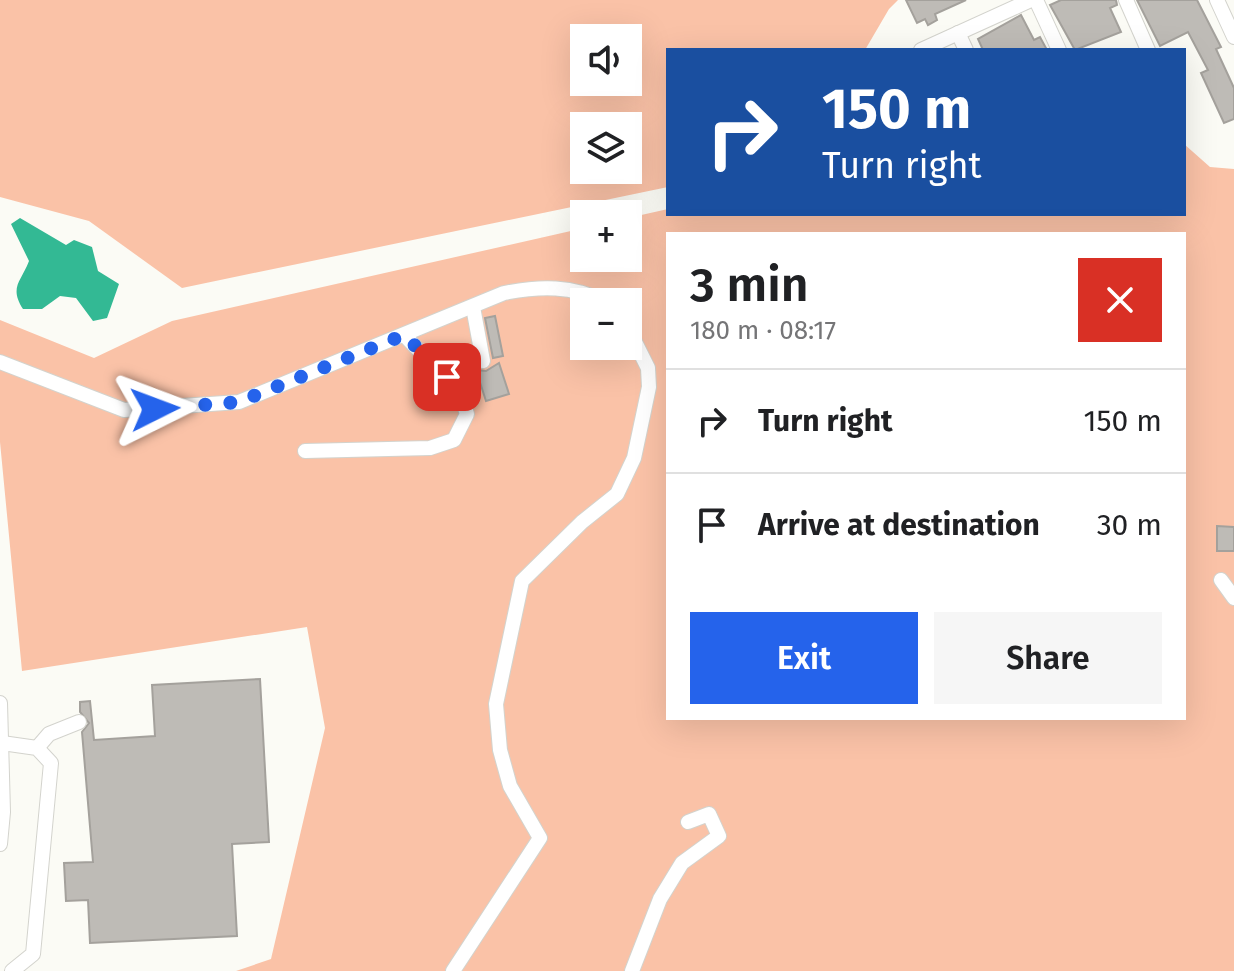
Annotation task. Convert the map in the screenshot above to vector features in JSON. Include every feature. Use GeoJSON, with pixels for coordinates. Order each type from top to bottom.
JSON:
{"type":"FeatureCollection","features":[{"type":"Feature","properties":{"kind":"street"},"geometry":{"type":"LineString","coordinates":[[925,48],[1033,0],[1058,48]]}},
{"type":"Feature","properties":{"kind":"street"},"geometry":{"type":"LineString","coordinates":[[1126,0],[1147,48]]}},
{"type":"Feature","properties":{"kind":"street"},"geometry":{"type":"LineString","coordinates":[[1217,0],[1234,37]]}},
{"type":"Feature","properties":{"kind":"street"},"geometry":{"type":"LineString","coordinates":[[958,33],[965,48]]}},
{"type":"Feature","properties":{"kind":"street"},"geometry":{"type":"LineString","coordinates":[[0,362],[124,410],[186,409],[239,402],[504,293],[539,286],[570,290]]}},
{"type":"Feature","properties":{"kind":"street"},"geometry":{"type":"LineString","coordinates":[[473,307],[483,361]]}},
{"type":"Feature","properties":{"kind":"street"},"geometry":{"type":"LineString","coordinates":[[305,451],[430,448],[454,440],[467,414],[460,393],[404,335]]}},
{"type":"Feature","properties":{"kind":"street"},"geometry":{"type":"LineString","coordinates":[[453,971],[540,838],[510,786],[500,750],[496,704],[522,581],[582,522],[617,494],[634,458],[646,409],[648,378],[642,358]]}},
{"type":"Feature","properties":{"kind":"street"},"geometry":{"type":"LineString","coordinates":[[1221,580],[1234,598]]}},
{"type":"Feature","properties":{"kind":"street"},"geometry":{"type":"LineString","coordinates":[[0,703],[3,812],[0,844]]}},
{"type":"Feature","properties":{"kind":"street"},"geometry":{"type":"LineString","coordinates":[[37,748],[56,730],[79,722]]}},
{"type":"Feature","properties":{"kind":"street"},"geometry":{"type":"LineString","coordinates":[[2,743],[37,748],[51,763],[33,954],[12,971]]}},
{"type":"Feature","properties":{"kind":"street"},"geometry":{"type":"LineString","coordinates":[[632,971],[660,899],[682,863],[719,836],[709,814],[688,822]]}},
{"type":"Feature","properties":{"kind":"shaded area"},"geometry":{"type":"Polygon","coordinates":[[[0,0],[898,0],[889,9],[866,48],[666,48],[666,187],[605,200],[570,200],[570,207],[182,288],[89,221],[0,197],[0,0]]]}},
{"type":"Feature","properties":{"kind":"shaded area"},"geometry":{"type":"Polygon","coordinates":[[[1186,146],[1210,167],[1234,169],[1234,971],[236,971],[271,959],[325,728],[307,627],[22,671],[0,442],[0,320],[94,358],[172,321],[570,231],[570,272],[642,272],[642,215],[666,209],[666,216],[1186,216],[1186,146]]]}},
{"type":"Feature","properties":{"kind":"shaded area"},"geometry":{"type":"Polygon","coordinates":[[[20,218],[66,245],[74,240],[92,247],[98,271],[119,284],[107,318],[93,321],[76,298],[60,296],[42,309],[23,309],[17,290],[29,261],[11,224],[20,218]]]}},
{"type":"Feature","properties":{"kind":"building"},"geometry":{"type":"Polygon","coordinates":[[[906,0],[966,0],[935,14],[937,20],[928,25],[925,19],[917,23],[906,0]]]}},
{"type":"Feature","properties":{"kind":"building"},"geometry":{"type":"Polygon","coordinates":[[[1061,0],[1116,0],[1117,5],[1110,8],[1121,32],[1074,48],[1050,5],[1061,0]]]}},
{"type":"Feature","properties":{"kind":"building"},"geometry":{"type":"Polygon","coordinates":[[[1137,0],[1197,0],[1221,47],[1216,49],[1234,88],[1234,119],[1224,123],[1201,73],[1208,70],[1188,32],[1160,46],[1137,0]]]}},
{"type":"Feature","properties":{"kind":"building"},"geometry":{"type":"Polygon","coordinates":[[[1021,15],[1034,40],[1040,37],[1046,48],[982,48],[978,39],[1021,15]]]}},
{"type":"Feature","properties":{"kind":"building"},"geometry":{"type":"Polygon","coordinates":[[[495,316],[503,356],[493,358],[485,318],[495,316]]]}},
{"type":"Feature","properties":{"kind":"building"},"geometry":{"type":"Polygon","coordinates":[[[499,363],[509,394],[486,401],[476,370],[486,371],[499,363]]]}},
{"type":"Feature","properties":{"kind":"building"},"geometry":{"type":"Polygon","coordinates":[[[1217,526],[1234,527],[1234,551],[1217,551],[1217,526]]]}},
{"type":"Feature","properties":{"kind":"building"},"geometry":{"type":"Polygon","coordinates":[[[260,679],[269,842],[232,844],[237,936],[90,943],[88,900],[66,901],[64,863],[93,862],[82,732],[89,723],[80,712],[80,702],[90,701],[94,740],[155,736],[152,685],[260,679]]]}},
{"type":"Feature","properties":{"kind":"route"},"geometry":{"type":"LineString","coordinates":[[155,409],[186,409],[239,402],[404,335],[447,377]]}}]}
